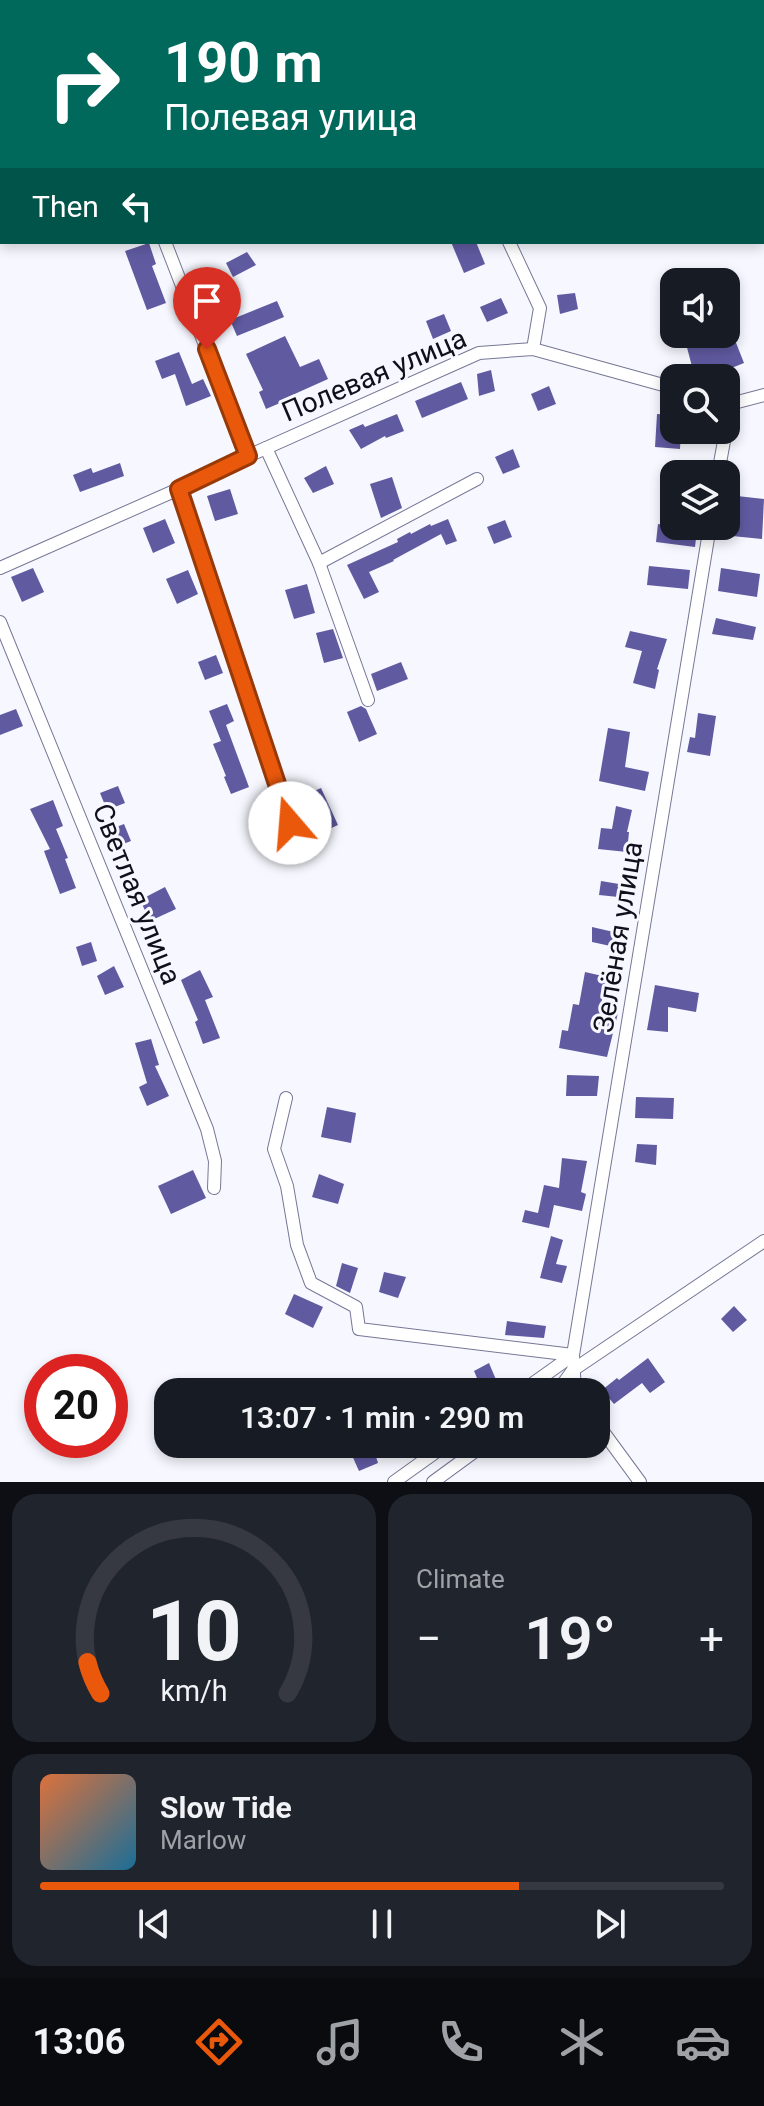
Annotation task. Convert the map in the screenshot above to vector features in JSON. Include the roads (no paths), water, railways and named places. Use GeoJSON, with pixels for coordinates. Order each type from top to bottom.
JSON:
{"type":"FeatureCollection","features":[{"type":"Feature","properties":{"kind":"street"},"geometry":{"type":"LineString","coordinates":[[166,244],[248,456]]}},
{"type":"Feature","properties":{"kind":"street"},"geometry":{"type":"LineString","coordinates":[[510,244],[540,308],[533,349]]}},
{"type":"Feature","properties":{"kind":"street","name":"Полевая улица"},"geometry":{"type":"LineString","coordinates":[[0,568],[479,353],[533,349],[660,384]]}},
{"type":"Feature","properties":{"kind":"street"},"geometry":{"type":"LineString","coordinates":[[740,400],[764,395]]}},
{"type":"Feature","properties":{"kind":"street","name":"Полевая улица"},"geometry":{"type":"LineString","coordinates":[[266,448],[319,563],[368,700]]}},
{"type":"Feature","properties":{"kind":"street"},"geometry":{"type":"LineString","coordinates":[[319,563],[477,479]]}},
{"type":"Feature","properties":{"kind":"street","name":"Зелёная улица"},"geometry":{"type":"LineString","coordinates":[[574,1378],[573,1355],[708,540]]}},
{"type":"Feature","properties":{"kind":"street","name":"Светлая улица"},"geometry":{"type":"LineString","coordinates":[[0,622],[207,1129],[215,1161],[214,1188]]}},
{"type":"Feature","properties":{"kind":"street"},"geometry":{"type":"LineString","coordinates":[[286,1098],[274,1149],[287,1186],[297,1245],[311,1283],[356,1307],[359,1329],[573,1355]]}},
{"type":"Feature","properties":{"kind":"street"},"geometry":{"type":"LineString","coordinates":[[567,1378],[573,1370],[764,1241]]}},
{"type":"Feature","properties":{"kind":"street"},"geometry":{"type":"LineString","coordinates":[[541,1378],[573,1355]]}},
{"type":"Feature","properties":{"kind":"street"},"geometry":{"type":"LineString","coordinates":[[610,1441],[640,1482]]}},
{"type":"Feature","properties":{"kind":"street"},"geometry":{"type":"LineString","coordinates":[[394,1482],[427,1458]]}},
{"type":"Feature","properties":{"kind":"street"},"geometry":{"type":"LineString","coordinates":[[433,1482],[466,1458]]}},
{"type":"Feature","properties":{"kind":"lane"},"geometry":{"type":"LineString","coordinates":[[179,489],[290,823]]}}]}
